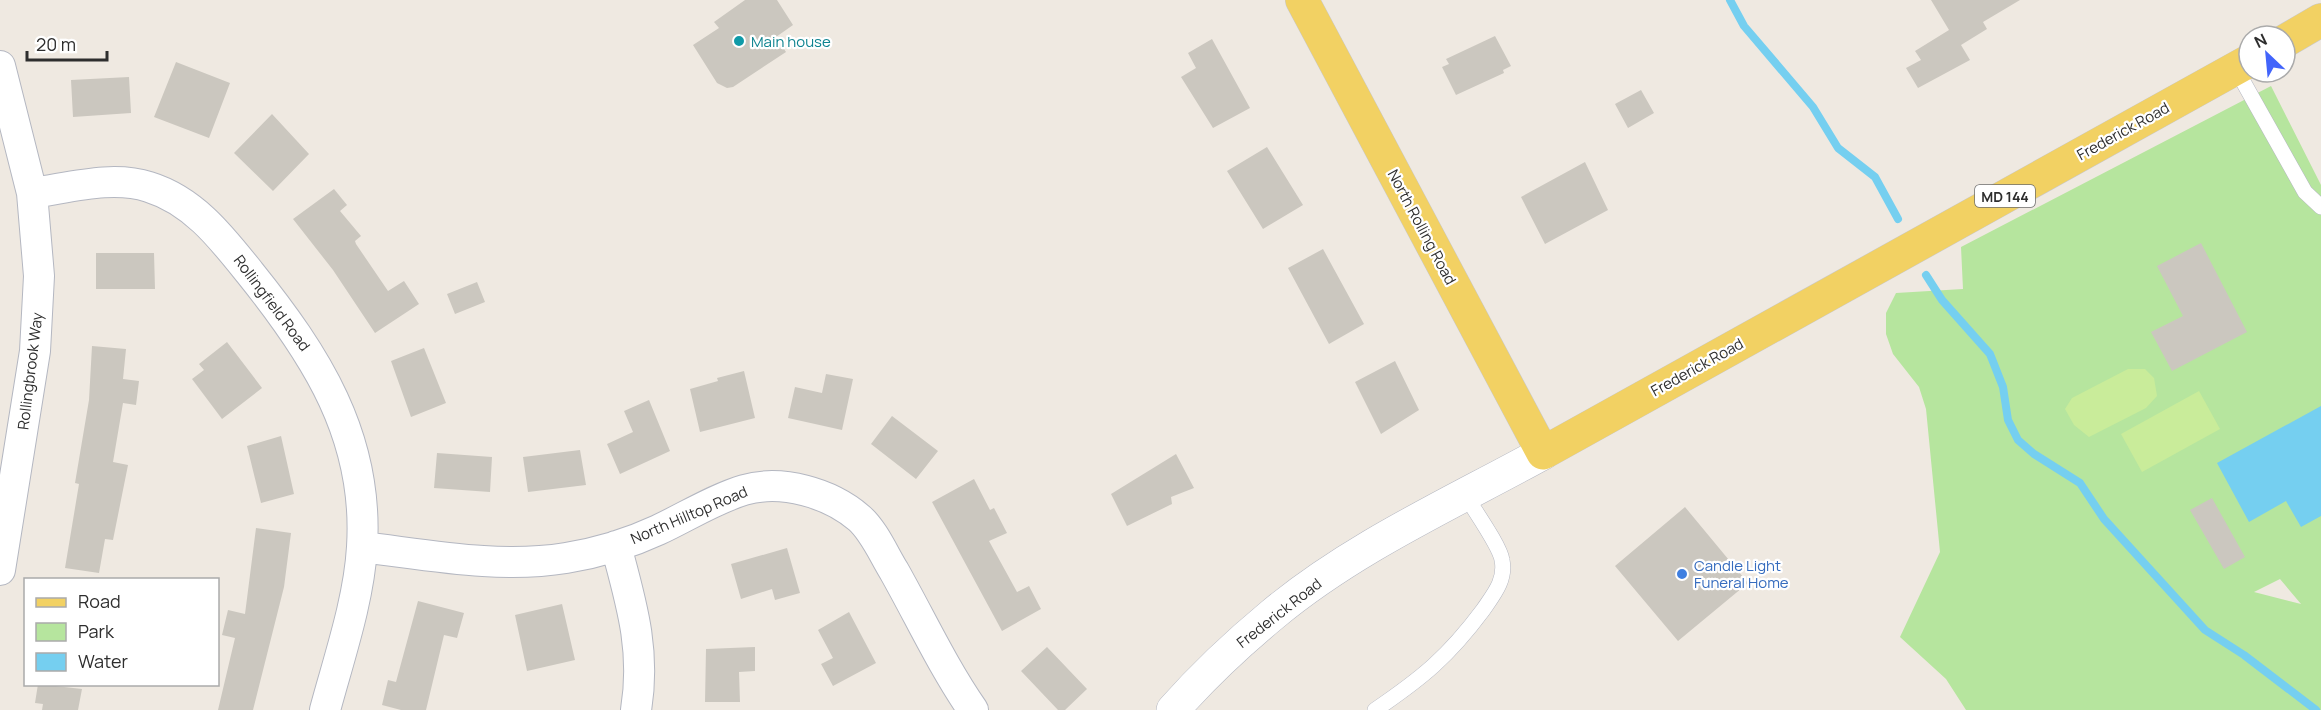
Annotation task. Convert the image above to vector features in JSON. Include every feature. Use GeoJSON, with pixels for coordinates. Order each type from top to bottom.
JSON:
{"type":"FeatureCollection","features":[{"type":"Feature","properties":{"kind":"main road","name":"North Rolling Road"},"geometry":{"type":"LineString","coordinates":[[1302,0],[1543,453]]}},
{"type":"Feature","properties":{"kind":"main road"},"geometry":{"type":"LineString","coordinates":[[2297,34],[2321,20]]}},
{"type":"Feature","properties":{"kind":"main road","name":"Frederick Road"},"geometry":{"type":"LineString","coordinates":[[1173,710],[1228,654],[1273,614],[1326,576],[1388,538],[2237,68]]}},
{"type":"Feature","properties":{"kind":"street","name":"Rollingbrook Way"},"geometry":{"type":"LineString","coordinates":[[0,66],[32,193],[39,276],[35,351],[0,570]]}},
{"type":"Feature","properties":{"kind":"street","name":"Rollingfield Road"},"geometry":{"type":"LineString","coordinates":[[32,193],[111,182],[148,186],[180,201],[213,227],[305,344],[331,393],[352,445],[360,490],[362,547],[350,617],[325,710]]}},
{"type":"Feature","properties":{"kind":"street","name":"North Hilltop Road"},"geometry":{"type":"LineString","coordinates":[[362,547],[465,559],[524,562],[567,558],[616,546],[656,532],[745,489],[772,486],[800,490],[835,500],[861,520],[882,550],[973,710]]}},
{"type":"Feature","properties":{"kind":"street"},"geometry":{"type":"LineString","coordinates":[[616,546],[633,607],[641,650],[636,710]]}},
{"type":"Feature","properties":{"kind":"lane"},"geometry":{"type":"LineString","coordinates":[[2251,84],[2305,192],[2321,207]]}},
{"type":"Feature","properties":{"kind":"lane"},"geometry":{"type":"LineString","coordinates":[[1375,710],[1422,678],[1458,645],[1494,594],[1503,576],[1502,558],[1466,496]]}},
{"type":"Feature","properties":{"kind":"green space"},"geometry":{"type":"Polygon","coordinates":[[[2271,86],[2321,185],[2321,710],[1966,710],[1946,679],[1900,637],[1940,552],[1926,409],[1919,387],[1893,354],[1886,334],[1886,313],[1896,293],[1963,289],[1961,247],[2271,86]],[[2280,579],[2254,592],[2301,604],[2280,579]]]}},
{"type":"Feature","properties":{"kind":"green space"},"geometry":{"type":"Polygon","coordinates":[[[2128,369],[2145,369],[2154,378],[2157,396],[2146,408],[2089,437],[2074,425],[2065,409],[2072,398],[2128,369]]]}},
{"type":"Feature","properties":{"kind":"green space"},"geometry":{"type":"Polygon","coordinates":[[[2199,391],[2220,429],[2142,472],[2121,434],[2199,391]]]}},
{"type":"Feature","properties":{"kind":"water"},"geometry":{"type":"Polygon","coordinates":[[[2321,406],[2321,516],[2301,527],[2286,501],[2249,522],[2217,463],[2321,406]]]}},
{"type":"Feature","properties":{"kind":"building","name":"Main house"},"geometry":{"type":"Polygon","coordinates":[[[745,0],[777,0],[793,25],[776,37],[786,52],[733,87],[727,88],[717,83],[693,45],[719,28],[714,22],[745,0]]]}},
{"type":"Feature","properties":{"kind":"building"},"geometry":{"type":"Polygon","coordinates":[[[1931,0],[2020,0],[1983,22],[1987,29],[1961,45],[1970,60],[1918,88],[1906,68],[1921,60],[1915,51],[1949,30],[1931,0]]]}},
{"type":"Feature","properties":{"kind":"building"},"geometry":{"type":"Polygon","coordinates":[[[1495,36],[1511,66],[1503,70],[1504,73],[1456,95],[1442,67],[1449,64],[1446,59],[1495,36]]]}},
{"type":"Feature","properties":{"kind":"building"},"geometry":{"type":"Polygon","coordinates":[[[1212,39],[1250,108],[1213,128],[1181,77],[1196,68],[1188,53],[1212,39]]]}},
{"type":"Feature","properties":{"kind":"building"},"geometry":{"type":"Polygon","coordinates":[[[176,62],[230,83],[209,138],[154,117],[176,62]]]}},
{"type":"Feature","properties":{"kind":"building"},"geometry":{"type":"Polygon","coordinates":[[[129,77],[131,113],[73,117],[71,80],[129,77]]]}},
{"type":"Feature","properties":{"kind":"building"},"geometry":{"type":"Polygon","coordinates":[[[1641,90],[1654,113],[1628,128],[1615,104],[1641,90]]]}},
{"type":"Feature","properties":{"kind":"building"},"geometry":{"type":"Polygon","coordinates":[[[272,114],[309,154],[273,191],[234,153],[272,114]]]}},
{"type":"Feature","properties":{"kind":"building"},"geometry":{"type":"Polygon","coordinates":[[[1267,147],[1303,205],[1263,229],[1227,171],[1267,147]]]}},
{"type":"Feature","properties":{"kind":"building"},"geometry":{"type":"Polygon","coordinates":[[[1585,162],[1608,210],[1545,244],[1521,197],[1585,162]]]}},
{"type":"Feature","properties":{"kind":"building"},"geometry":{"type":"Polygon","coordinates":[[[334,189],[347,205],[340,211],[361,236],[355,241],[356,244],[388,291],[404,281],[419,304],[375,333],[333,270],[293,219],[334,189]]]}},
{"type":"Feature","properties":{"kind":"building"},"geometry":{"type":"Polygon","coordinates":[[[2201,243],[2247,332],[2172,371],[2151,332],[2183,316],[2157,266],[2201,243]]]}},
{"type":"Feature","properties":{"kind":"building"},"geometry":{"type":"Polygon","coordinates":[[[1323,249],[1364,324],[1329,344],[1288,268],[1323,249]]]}},
{"type":"Feature","properties":{"kind":"building"},"geometry":{"type":"Polygon","coordinates":[[[96,253],[154,253],[155,289],[96,289],[96,253]]]}},
{"type":"Feature","properties":{"kind":"building"},"geometry":{"type":"Polygon","coordinates":[[[477,282],[485,302],[455,314],[447,294],[477,282]]]}},
{"type":"Feature","properties":{"kind":"building"},"geometry":{"type":"Polygon","coordinates":[[[227,342],[262,388],[222,419],[192,379],[204,370],[199,364],[227,342]]]}},
{"type":"Feature","properties":{"kind":"building"},"geometry":{"type":"Polygon","coordinates":[[[92,346],[126,349],[123,379],[139,381],[136,405],[123,403],[113,462],[128,465],[113,540],[105,539],[99,573],[65,568],[79,484],[75,483],[89,400],[92,346]]]}},
{"type":"Feature","properties":{"kind":"building"},"geometry":{"type":"Polygon","coordinates":[[[424,348],[446,403],[411,417],[391,361],[424,348]]]}},
{"type":"Feature","properties":{"kind":"building"},"geometry":{"type":"Polygon","coordinates":[[[1395,361],[1419,410],[1381,434],[1355,382],[1395,361]]]}},
{"type":"Feature","properties":{"kind":"building"},"geometry":{"type":"Polygon","coordinates":[[[744,371],[755,418],[700,432],[690,389],[718,381],[717,378],[744,371]]]}},
{"type":"Feature","properties":{"kind":"building"},"geometry":{"type":"Polygon","coordinates":[[[826,374],[853,379],[842,430],[788,418],[795,387],[822,393],[826,374]]]}},
{"type":"Feature","properties":{"kind":"building"},"geometry":{"type":"Polygon","coordinates":[[[649,400],[670,451],[620,474],[607,444],[633,432],[624,411],[649,400]]]}},
{"type":"Feature","properties":{"kind":"building"},"geometry":{"type":"Polygon","coordinates":[[[892,416],[938,451],[916,479],[871,444],[892,416]]]}},
{"type":"Feature","properties":{"kind":"building"},"geometry":{"type":"Polygon","coordinates":[[[281,436],[294,494],[261,503],[247,446],[281,436]]]}},
{"type":"Feature","properties":{"kind":"building"},"geometry":{"type":"Polygon","coordinates":[[[580,450],[586,485],[528,492],[523,457],[580,450]]]}},
{"type":"Feature","properties":{"kind":"building"},"geometry":{"type":"Polygon","coordinates":[[[437,453],[492,457],[490,492],[434,488],[437,453]]]}},
{"type":"Feature","properties":{"kind":"building"},"geometry":{"type":"Polygon","coordinates":[[[1176,454],[1194,488],[1171,497],[1172,504],[1127,526],[1111,494],[1176,454]]]}},
{"type":"Feature","properties":{"kind":"building"},"geometry":{"type":"Polygon","coordinates":[[[974,479],[990,510],[994,508],[1007,533],[989,541],[1017,592],[1029,586],[1041,609],[1002,631],[932,502],[974,479]]]}},
{"type":"Feature","properties":{"kind":"building"},"geometry":{"type":"Polygon","coordinates":[[[2212,498],[2245,557],[2224,569],[2190,510],[2212,498]]]}},
{"type":"Feature","properties":{"kind":"building","name":"Candle Light Funeral Home"},"geometry":{"type":"Polygon","coordinates":[[[1685,507],[1748,583],[1678,641],[1615,566],[1685,507]]]}},
{"type":"Feature","properties":{"kind":"building"},"geometry":{"type":"Polygon","coordinates":[[[256,528],[291,533],[284,587],[253,710],[218,710],[235,638],[222,635],[228,610],[245,614],[256,528]]]}},
{"type":"Feature","properties":{"kind":"building"},"geometry":{"type":"Polygon","coordinates":[[[787,548],[800,593],[775,600],[772,589],[741,599],[731,564],[787,548]]]}},
{"type":"Feature","properties":{"kind":"building"},"geometry":{"type":"Polygon","coordinates":[[[418,601],[464,613],[457,638],[444,635],[426,710],[401,710],[382,705],[388,680],[396,682],[418,601]]]}},
{"type":"Feature","properties":{"kind":"building"},"geometry":{"type":"Polygon","coordinates":[[[562,604],[575,660],[527,671],[515,615],[562,604]]]}},
{"type":"Feature","properties":{"kind":"building"},"geometry":{"type":"Polygon","coordinates":[[[849,612],[876,663],[833,686],[821,664],[833,658],[818,630],[849,612]]]}},
{"type":"Feature","properties":{"kind":"building"},"geometry":{"type":"Polygon","coordinates":[[[755,647],[755,671],[739,672],[740,702],[705,702],[706,649],[755,647]]]}},
{"type":"Feature","properties":{"kind":"building"},"geometry":{"type":"Polygon","coordinates":[[[1047,647],[1087,689],[1065,710],[1058,710],[1021,671],[1047,647]]]}},
{"type":"Feature","properties":{"kind":"building"},"geometry":{"type":"Polygon","coordinates":[[[38,686],[82,689],[78,710],[42,710],[43,704],[35,703],[38,686]]]}},
{"type":"Feature","properties":{"kind":"waterway"},"geometry":{"type":"LineString","coordinates":[[1730,0],[1744,26],[1813,107],[1838,148],[1875,177],[1898,219]]}},
{"type":"Feature","properties":{"kind":"waterway"},"geometry":{"type":"LineString","coordinates":[[1926,275],[1942,300],[1990,354],[2003,387],[2008,420],[2018,440],[2034,454],[2080,483],[2104,519],[2205,630],[2244,655],[2316,710]]}},
{"type":"Feature","properties":{"kind":"place","name":"Main house"},"geometry":{"type":"Point","coordinates":[739,41]}},
{"type":"Feature","properties":{"kind":"place","name":"Candle Light Funeral Home"},"geometry":{"type":"Point","coordinates":[1682,574]}}]}
